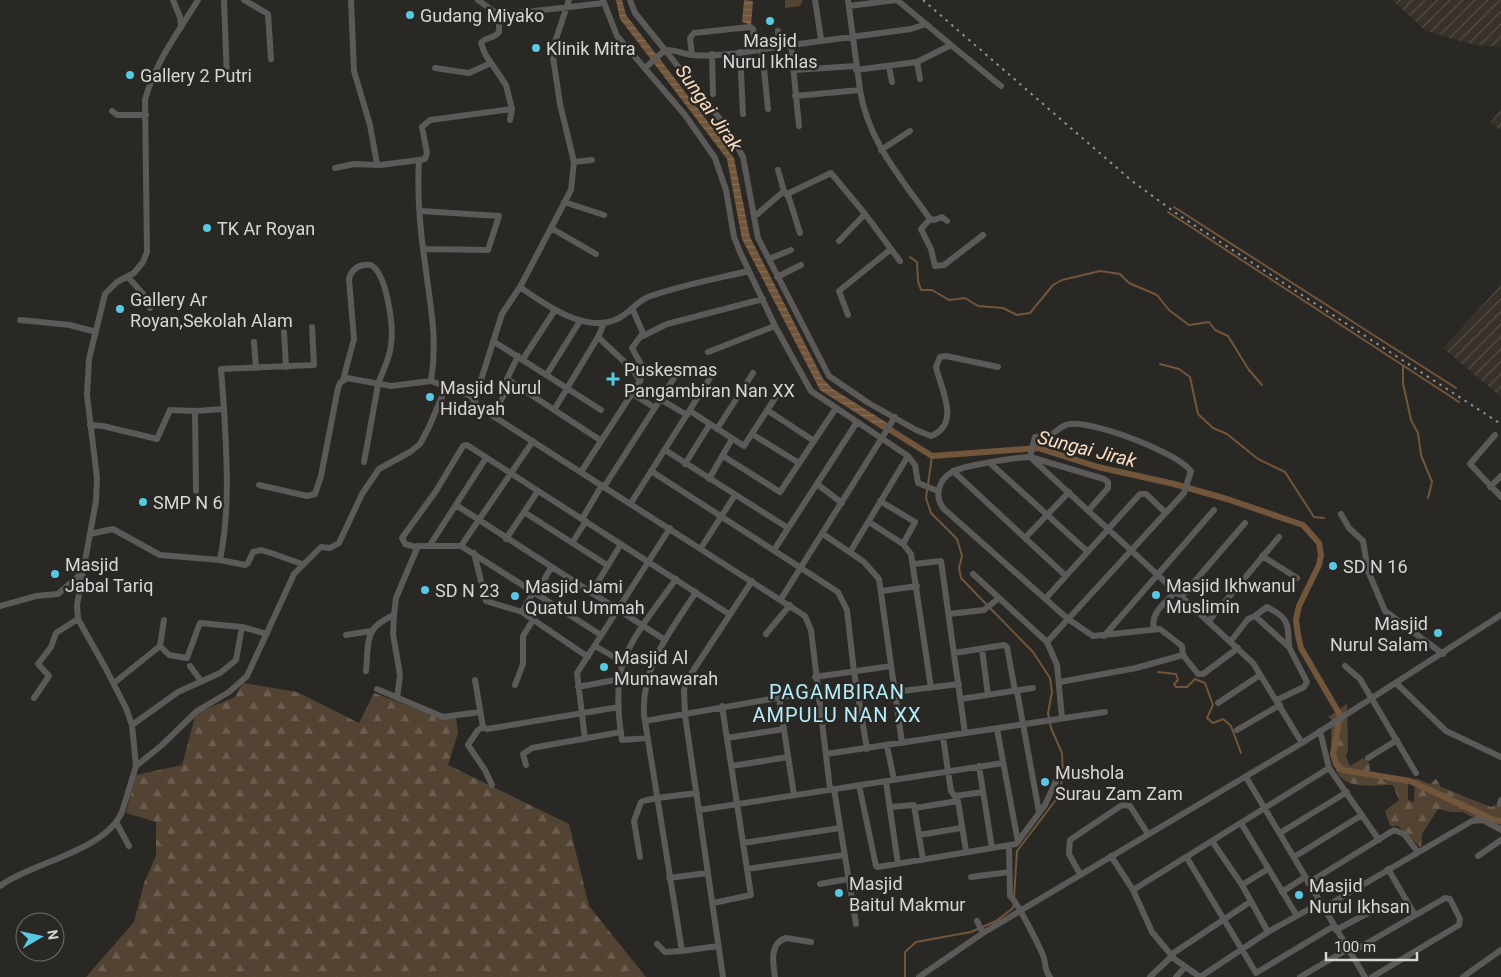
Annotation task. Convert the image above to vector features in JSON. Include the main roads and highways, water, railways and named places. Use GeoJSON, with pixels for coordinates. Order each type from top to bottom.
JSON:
{"type":"FeatureCollection","features":[{"type":"Feature","properties":{"kind":"waterway"},"geometry":{"type":"LineString","coordinates":[[1174,207],[1456,388]]}},
{"type":"Feature","properties":{"kind":"waterway"},"geometry":{"type":"LineString","coordinates":[[1168,212],[1459,402]]}},
{"type":"Feature","properties":{"kind":"waterway"},"geometry":{"type":"LineString","coordinates":[[910,257],[917,262],[918,281],[921,290],[932,290],[949,300],[965,298],[978,306],[1003,308],[1017,315],[1030,313],[1053,285],[1062,280],[1100,271],[1120,274],[1129,283],[1157,295],[1169,310],[1189,325],[1209,322],[1215,330],[1228,336],[1249,370],[1262,385]]}},
{"type":"Feature","properties":{"kind":"waterway"},"geometry":{"type":"LineString","coordinates":[[1160,364],[1179,369],[1190,377],[1198,414],[1213,428],[1227,434],[1258,459],[1285,472],[1314,517],[1324,518]]}},
{"type":"Feature","properties":{"kind":"waterway"},"geometry":{"type":"LineString","coordinates":[[1403,366],[1403,383],[1411,420],[1418,433],[1421,455],[1432,482],[1428,498]]}},
{"type":"Feature","properties":{"kind":"waterway","name":"Sungai Jirak"},"geometry":{"type":"LineString","coordinates":[[884,426],[932,456],[1038,448],[1098,467],[1174,484],[1227,499],[1303,525],[1319,543],[1321,555],[1319,565],[1299,606],[1296,620],[1298,635],[1301,648],[1340,715],[1333,754],[1336,764],[1343,770],[1410,781],[1494,820],[1501,821]]}},
{"type":"Feature","properties":{"kind":"waterway"},"geometry":{"type":"LineString","coordinates":[[928,485],[932,456]]}},
{"type":"Feature","properties":{"kind":"waterway"},"geometry":{"type":"LineString","coordinates":[[927,490],[926,498],[931,513],[957,539],[962,556],[959,568],[961,578],[986,604]]}},
{"type":"Feature","properties":{"kind":"waterway"},"geometry":{"type":"LineString","coordinates":[[990,608],[1033,652],[1050,678],[1052,692],[1048,713],[1051,728],[1062,753],[1063,776],[1058,797],[1017,851],[1014,898]]}},
{"type":"Feature","properties":{"kind":"waterway"},"geometry":{"type":"LineString","coordinates":[[1158,672],[1176,674],[1178,680],[1174,684],[1176,687],[1187,687],[1195,679],[1205,683],[1213,705],[1207,718],[1213,723],[1223,719],[1231,726],[1241,753]]}},
{"type":"Feature","properties":{"kind":"waterway"},"geometry":{"type":"LineString","coordinates":[[905,977],[905,952],[916,942],[971,932],[996,921],[1012,909],[1014,905]]}},
{"type":"Feature","properties":{"kind":"railway"},"geometry":{"type":"LineString","coordinates":[[923,0],[1132,181],[1180,216],[1501,424]]}},
{"type":"Feature","properties":{"kind":"place","name":"Gudang Miyako"},"geometry":{"type":"Point","coordinates":[410,15]}},
{"type":"Feature","properties":{"kind":"place","name":"Masjid Nurul Ikhlas"},"geometry":{"type":"Point","coordinates":[770,21]}},
{"type":"Feature","properties":{"kind":"place","name":"Klinik Mitra"},"geometry":{"type":"Point","coordinates":[536,48]}},
{"type":"Feature","properties":{"kind":"place","name":"Gallery 2 Putri"},"geometry":{"type":"Point","coordinates":[130,75]}},
{"type":"Feature","properties":{"kind":"place","name":"TK Ar Royan"},"geometry":{"type":"Point","coordinates":[207,228]}},
{"type":"Feature","properties":{"kind":"place","name":"Gallery Ar Royan,Sekolah Alam"},"geometry":{"type":"Point","coordinates":[120,309]}},
{"type":"Feature","properties":{"kind":"place","name":"Puskesmas Pangambiran Nan XX"},"geometry":{"type":"Point","coordinates":[613,379]}},
{"type":"Feature","properties":{"kind":"place","name":"Masjid Nurul Hidayah"},"geometry":{"type":"Point","coordinates":[430,397]}},
{"type":"Feature","properties":{"kind":"place","name":"SMP N 6"},"geometry":{"type":"Point","coordinates":[143,502]}},
{"type":"Feature","properties":{"kind":"place","name":"SD N 16"},"geometry":{"type":"Point","coordinates":[1333,566]}},
{"type":"Feature","properties":{"kind":"place","name":"Masjid Jabal Tariq"},"geometry":{"type":"Point","coordinates":[55,574]}},
{"type":"Feature","properties":{"kind":"place","name":"SD N 23"},"geometry":{"type":"Point","coordinates":[425,590]}},
{"type":"Feature","properties":{"kind":"place","name":"Masjid Ikhwanul Muslimin"},"geometry":{"type":"Point","coordinates":[1156,595]}},
{"type":"Feature","properties":{"kind":"place","name":"Masjid Jami Quatul Ummah"},"geometry":{"type":"Point","coordinates":[515,596]}},
{"type":"Feature","properties":{"kind":"place","name":"Masjid Nurul Salam"},"geometry":{"type":"Point","coordinates":[1438,633]}},
{"type":"Feature","properties":{"kind":"place","name":"Masjid Al Munnawarah"},"geometry":{"type":"Point","coordinates":[604,667]}},
{"type":"Feature","properties":{"kind":"place","name":"Mushola Surau Zam Zam"},"geometry":{"type":"Point","coordinates":[1045,782]}},
{"type":"Feature","properties":{"kind":"place","name":"Masjid Baitul Makmur"},"geometry":{"type":"Point","coordinates":[839,893]}},
{"type":"Feature","properties":{"kind":"place","name":"Masjid Nurul Ikhsan"},"geometry":{"type":"Point","coordinates":[1299,895]}},
{"type":"Feature","properties":{"kind":"district","name":"PAGAMBIRAN AMPULU NAN XX"},"geometry":{"type":"Point","coordinates":[837,704]}}]}
